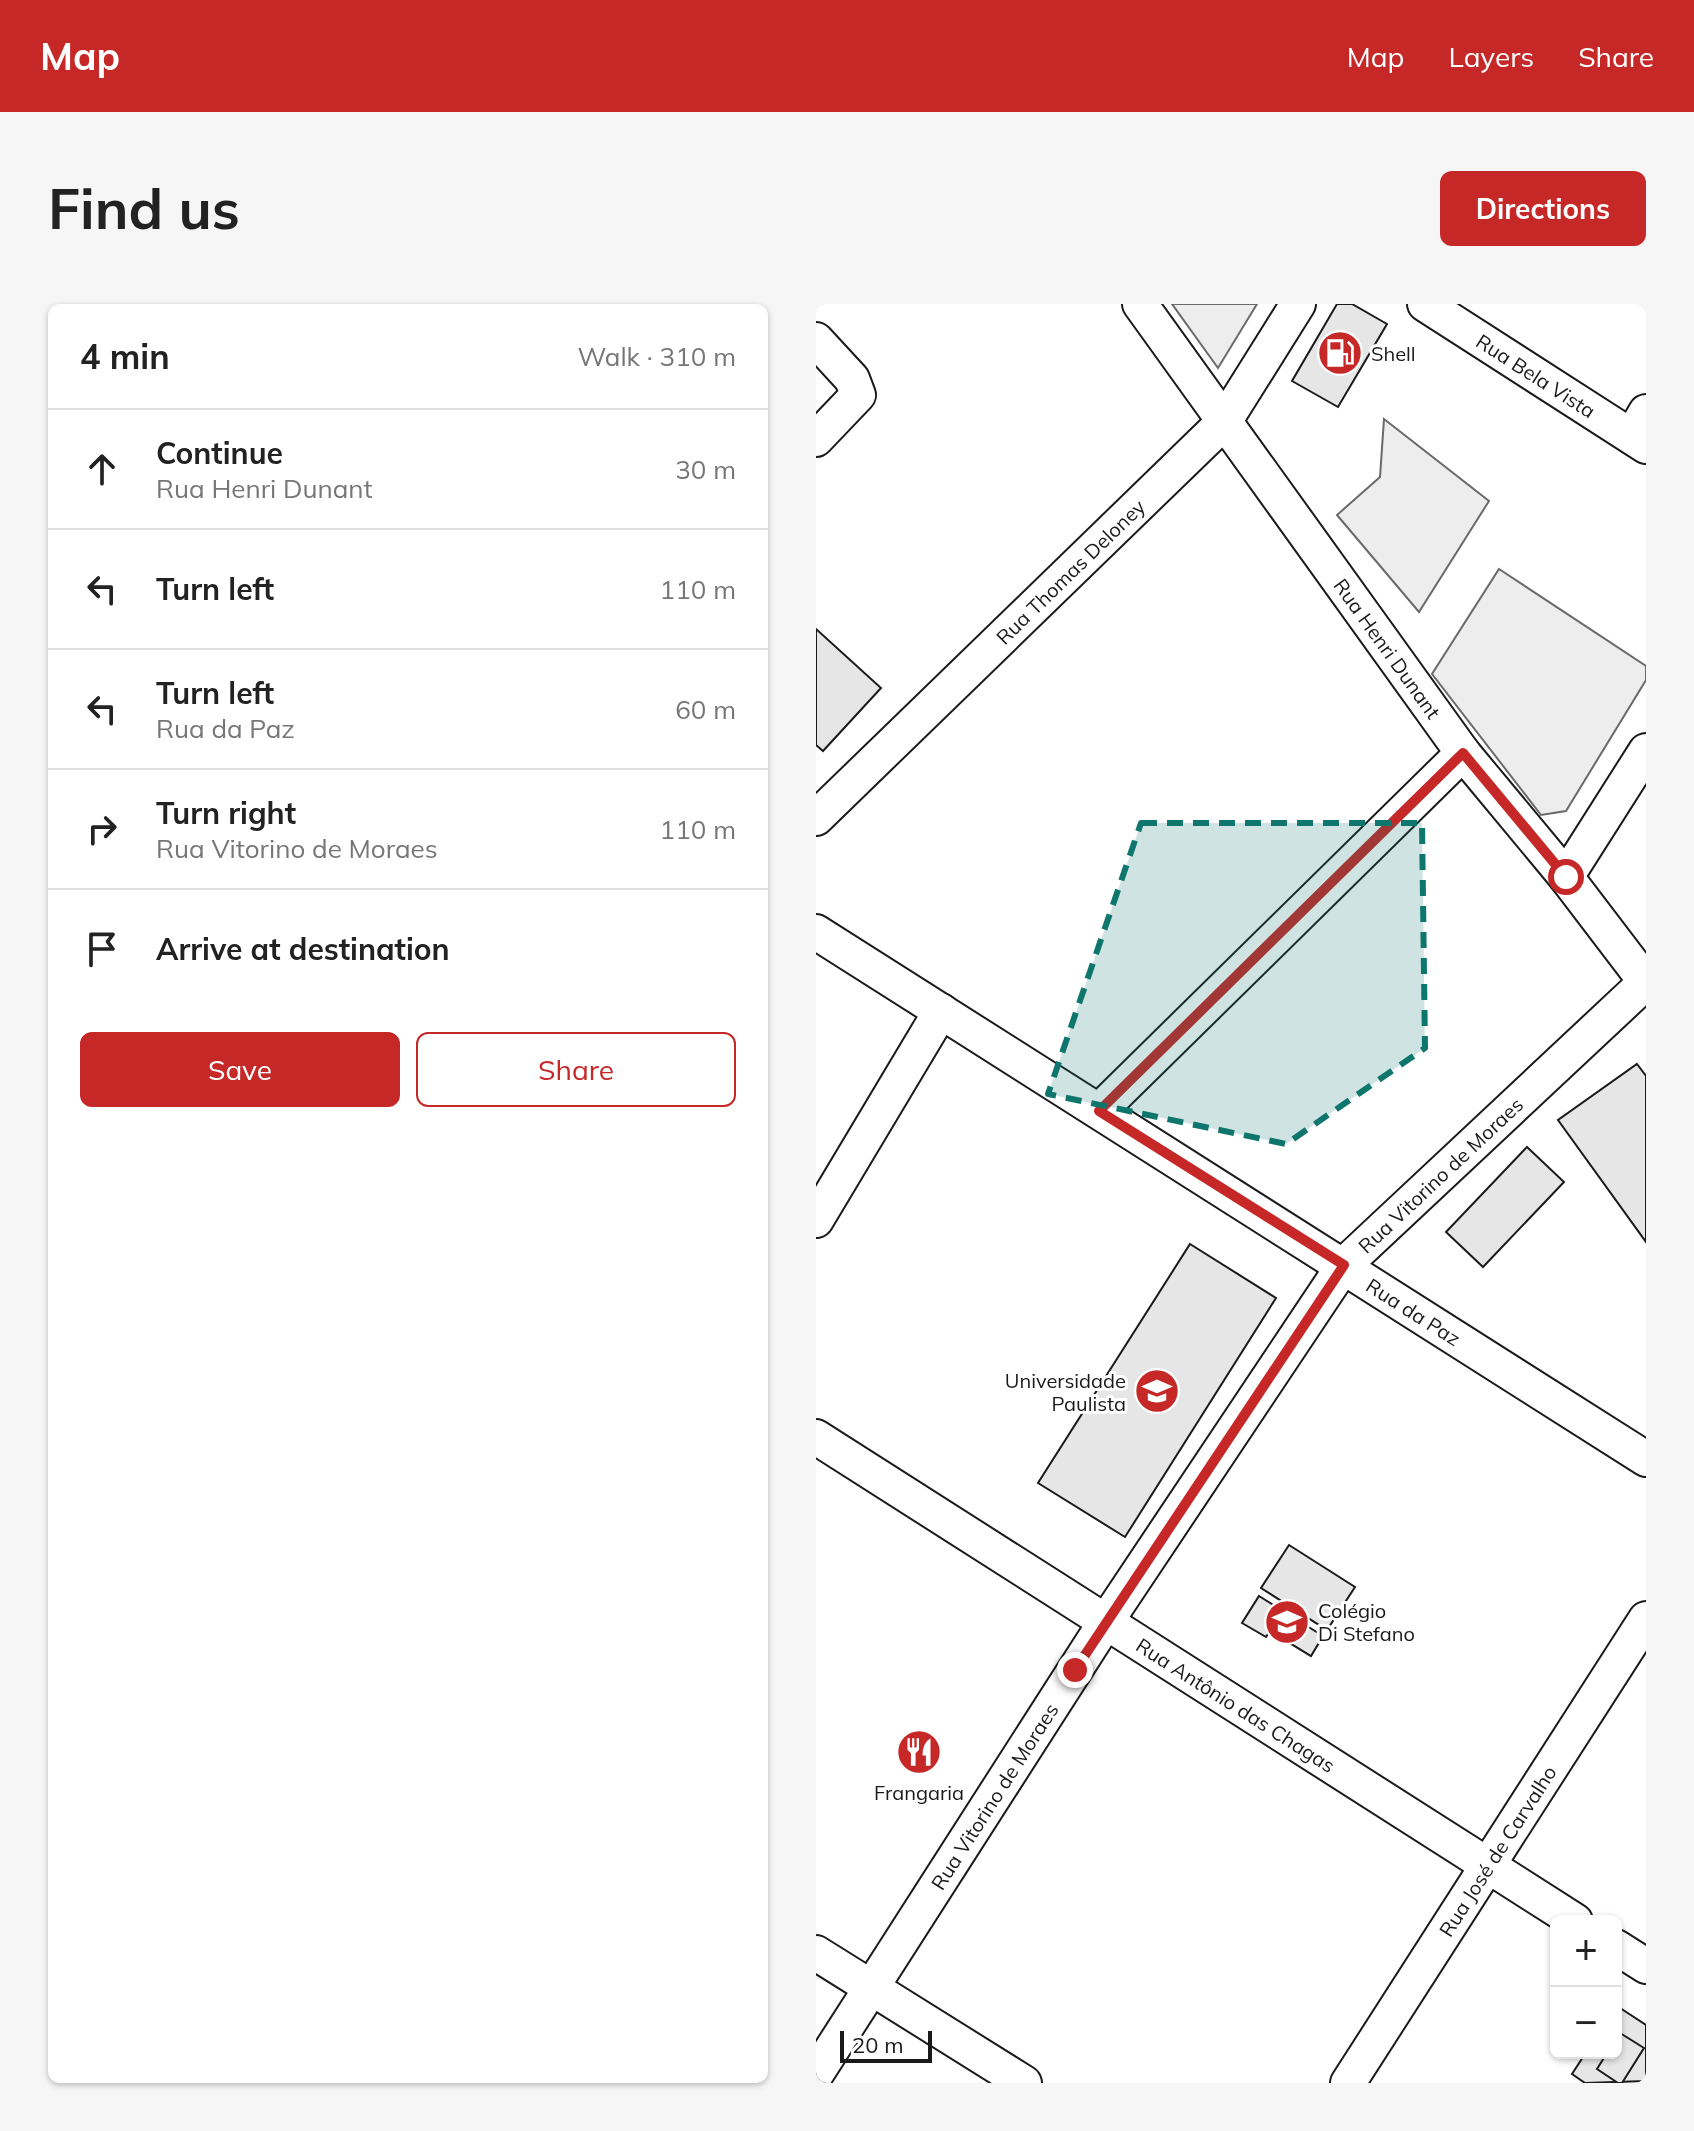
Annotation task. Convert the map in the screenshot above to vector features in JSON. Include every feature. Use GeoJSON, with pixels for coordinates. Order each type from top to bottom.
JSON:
{"type":"FeatureCollection","features":[{"type":"Feature","properties":{"kind":"street","name":"Rua Henri Dunant"},"geometry":{"type":"LineString","coordinates":[[1140,304],[1463,753],[1566,877],[1646,982]]}},
{"type":"Feature","properties":{"kind":"street","name":"Rua Thomas Deloney"},"geometry":{"type":"LineString","coordinates":[[816,818],[1224,422],[1298,304]]}},
{"type":"Feature","properties":{"kind":"street","name":"Rua Bela Vista"},"geometry":{"type":"LineString","coordinates":[[1425,304],[1641,431]]}},
{"type":"Feature","properties":{"kind":"street"},"geometry":{"type":"LineString","coordinates":[[816,340],[857,386],[856,401],[816,439]]}},
{"type":"Feature","properties":{"kind":"street"},"geometry":{"type":"LineString","coordinates":[[1566,877],[1646,751]]}},
{"type":"Feature","properties":{"kind":"street"},"geometry":{"type":"LineString","coordinates":[[1099,1111],[1463,753]]}},
{"type":"Feature","properties":{"kind":"street","name":"Rua da Paz"},"geometry":{"type":"LineString","coordinates":[[816,932],[1646,1459]]}},
{"type":"Feature","properties":{"kind":"street","name":"Rua Vitorino de Moraes"},"geometry":{"type":"LineString","coordinates":[[816,2074],[1107,1620],[1344,1265],[1646,982]]}},
{"type":"Feature","properties":{"kind":"street"},"geometry":{"type":"LineString","coordinates":[[816,1220],[941,1011]]}},
{"type":"Feature","properties":{"kind":"street","name":"Rua Antônio das Chagas"},"geometry":{"type":"LineString","coordinates":[[816,1437],[1565,1915]]}},
{"type":"Feature","properties":{"kind":"street","name":"Rua José de Carvalho"},"geometry":{"type":"LineString","coordinates":[[1348,2083],[1646,1619]]}},
{"type":"Feature","properties":{"kind":"street"},"geometry":{"type":"LineString","coordinates":[[1622,1951],[1646,1966]]}},
{"type":"Feature","properties":{"kind":"street"},"geometry":{"type":"LineString","coordinates":[[816,1953],[1024,2083]]}},
{"type":"Feature","properties":{"kind":"highlighted area"},"geometry":{"type":"Polygon","coordinates":[[[1141,823],[1422,823],[1425,1048],[1286,1144],[1048,1094],[1141,823]]]}},
{"type":"Feature","properties":{"kind":"shaded area"},"geometry":{"type":"Polygon","coordinates":[[[1172,304],[1257,304],[1218,368],[1172,304]]]}},
{"type":"Feature","properties":{"kind":"shaded area"},"geometry":{"type":"Polygon","coordinates":[[[1384,419],[1489,501],[1419,612],[1337,515],[1380,477],[1384,419]]]}},
{"type":"Feature","properties":{"kind":"shaded area"},"geometry":{"type":"Polygon","coordinates":[[[1499,569],[1646,666],[1646,680],[1566,811],[1541,815],[1432,674],[1499,569]]]}},
{"type":"Feature","properties":{"kind":"building","name":"Shell"},"geometry":{"type":"Polygon","coordinates":[[[1337,304],[1352,304],[1387,324],[1338,407],[1292,381],[1337,304]]]}},
{"type":"Feature","properties":{"kind":"building"},"geometry":{"type":"Polygon","coordinates":[[[816,629],[881,688],[823,751],[816,745],[816,629]]]}},
{"type":"Feature","properties":{"kind":"building"},"geometry":{"type":"Polygon","coordinates":[[[1637,1064],[1646,1076],[1646,1242],[1558,1120],[1637,1064]]]}},
{"type":"Feature","properties":{"kind":"building"},"geometry":{"type":"Polygon","coordinates":[[[1527,1147],[1564,1182],[1483,1267],[1446,1232],[1527,1147]]]}},
{"type":"Feature","properties":{"kind":"building","name":"Universidade Paulista"},"geometry":{"type":"Polygon","coordinates":[[[1190,1244],[1276,1298],[1125,1537],[1038,1483],[1190,1244]]]}},
{"type":"Feature","properties":{"kind":"building"},"geometry":{"type":"Polygon","coordinates":[[[1289,1545],[1355,1587],[1327,1630],[1261,1588],[1289,1545]]]}},
{"type":"Feature","properties":{"kind":"building"},"geometry":{"type":"Polygon","coordinates":[[[1259,1596],[1323,1636],[1311,1656],[1270,1631],[1266,1637],[1242,1623],[1259,1596]]]}},
{"type":"Feature","properties":{"kind":"building"},"geometry":{"type":"Polygon","coordinates":[[[1622,2009],[1646,2025],[1646,2081],[1585,2083],[1572,2074],[1582,2059],[1622,2059],[1622,2009]]]}},
{"type":"Feature","properties":{"kind":"building"},"geometry":{"type":"Polygon","coordinates":[[[1622,2034],[1644,2048],[1622,2083],[1597,2069],[1603,2059],[1622,2059],[1622,2034]]]}},
{"type":"Feature","properties":{"kind":"place","name":"Shell"},"geometry":{"type":"Point","coordinates":[1340,353]}},
{"type":"Feature","properties":{"kind":"place","name":"Universidade Paulista"},"geometry":{"type":"Point","coordinates":[1157,1391]}},
{"type":"Feature","properties":{"kind":"place","name":"Colégio Di Stefano"},"geometry":{"type":"Point","coordinates":[1287,1622]}},
{"type":"Feature","properties":{"kind":"place","name":"Frangaria"},"geometry":{"type":"Point","coordinates":[919,1752]}},
{"type":"Feature","properties":{"kind":"route"},"geometry":{"type":"LineString","coordinates":[[1075,1670],[1344,1265],[1099,1111],[1463,753],[1566,877]]}}]}
